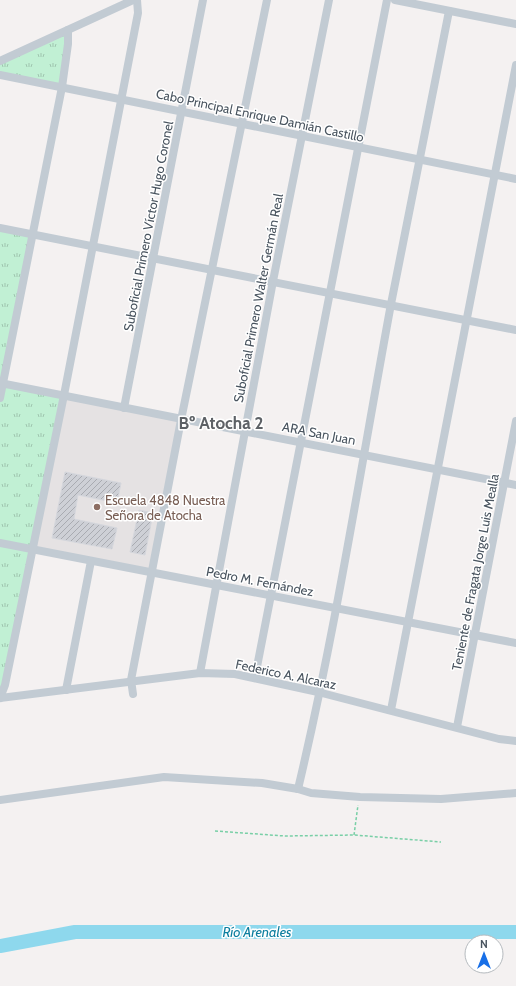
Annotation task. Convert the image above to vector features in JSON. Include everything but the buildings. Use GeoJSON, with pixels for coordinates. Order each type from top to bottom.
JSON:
{"type":"FeatureCollection","features":[{"type":"Feature","properties":{"kind":"street"},"geometry":{"type":"LineString","coordinates":[[0,61],[133,0]]}},
{"type":"Feature","properties":{"kind":"street"},"geometry":{"type":"LineString","coordinates":[[0,698],[5,685],[94,246],[138,13],[137,0]]}},
{"type":"Feature","properties":{"kind":"street","name":"Suboficial Primero Víctor Hugo Coronel"},"geometry":{"type":"LineString","coordinates":[[124,408],[183,111],[203,0]]}},
{"type":"Feature","properties":{"kind":"street"},"geometry":{"type":"LineString","coordinates":[[133,694],[131,680],[181,420],[267,0]]}},
{"type":"Feature","properties":{"kind":"street","name":"Suboficial Primero Walter Germán Real"},"geometry":{"type":"LineString","coordinates":[[200,673],[244,432],[301,136],[329,0]]}},
{"type":"Feature","properties":{"kind":"street"},"geometry":{"type":"LineString","coordinates":[[255,677],[387,0]]}},
{"type":"Feature","properties":{"kind":"street"},"geometry":{"type":"LineString","coordinates":[[395,0],[516,24]]}},
{"type":"Feature","properties":{"kind":"street"},"geometry":{"type":"LineString","coordinates":[[298,789],[311,736],[318,692],[336,608],[391,304],[449,11]]}},
{"type":"Feature","properties":{"kind":"street"},"geometry":{"type":"LineString","coordinates":[[0,398],[1,384],[62,87],[68,44],[68,30]]}},
{"type":"Feature","properties":{"kind":"street"},"geometry":{"type":"LineString","coordinates":[[391,710],[496,175],[516,65]]}},
{"type":"Feature","properties":{"kind":"street","name":"Cabo Principal Enrique Damián Castillo"},"geometry":{"type":"LineString","coordinates":[[0,75],[516,179]]}},
{"type":"Feature","properties":{"kind":"street"},"geometry":{"type":"LineString","coordinates":[[0,228],[154,257],[516,330]]}},
{"type":"Feature","properties":{"kind":"street","name":"ARA San Juan"},"geometry":{"type":"LineString","coordinates":[[1,384],[64,395],[181,420],[365,454],[516,485]]}},
{"type":"Feature","properties":{"kind":"street","name":"Teniente de Fragata Jorge Luis Mealla"},"geometry":{"type":"LineString","coordinates":[[457,727],[516,422]]}},
{"type":"Feature","properties":{"kind":"street","name":"Pedro M. Fernández"},"geometry":{"type":"LineString","coordinates":[[0,543],[516,643]]}},
{"type":"Feature","properties":{"kind":"street"},"geometry":{"type":"LineString","coordinates":[[66,690],[92,561]]}},
{"type":"Feature","properties":{"kind":"street","name":"Federico A. Alcaraz"},"geometry":{"type":"LineString","coordinates":[[0,698],[131,680],[200,673],[235,674],[255,677],[318,692],[499,739],[516,741]]}},
{"type":"Feature","properties":{"kind":"street"},"geometry":{"type":"LineString","coordinates":[[0,800],[164,777],[250,782],[298,789],[325,795],[360,797],[441,799],[516,793]]}},
{"type":"Feature","properties":{"kind":"path"},"geometry":{"type":"LineString","coordinates":[[354,835],[360,797]]}},
{"type":"Feature","properties":{"kind":"path"},"geometry":{"type":"LineString","coordinates":[[216,831],[285,836],[354,835],[441,842]]}},
{"type":"Feature","properties":{"kind":"shaded area"},"geometry":{"type":"Polygon","coordinates":[[[66,397],[179,421],[152,572],[33,548],[66,397]]]}},
{"type":"Feature","properties":{"kind":"green space"},"geometry":{"type":"Polygon","coordinates":[[[68,30],[62,87],[0,75],[0,61],[68,30]]]}},
{"type":"Feature","properties":{"kind":"green space"},"geometry":{"type":"Polygon","coordinates":[[[0,228],[31,235],[0,383],[0,228]]]}},
{"type":"Feature","properties":{"kind":"green space"},"geometry":{"type":"Polygon","coordinates":[[[3,384],[64,395],[0,698],[0,398],[3,384]]]}},
{"type":"Feature","properties":{"kind":"waterway","name":"Río Arenales"},"geometry":{"type":"LineString","coordinates":[[0,946],[75,932],[516,932]]}},
{"type":"Feature","properties":{"kind":"place","name":"Escuela 4848 Nuestra Señora de Atocha"},"geometry":{"type":"Point","coordinates":[97,507]}},
{"type":"Feature","properties":{"kind":"district","name":"Bº Atocha 2"},"geometry":{"type":"Point","coordinates":[221,423]}}]}
